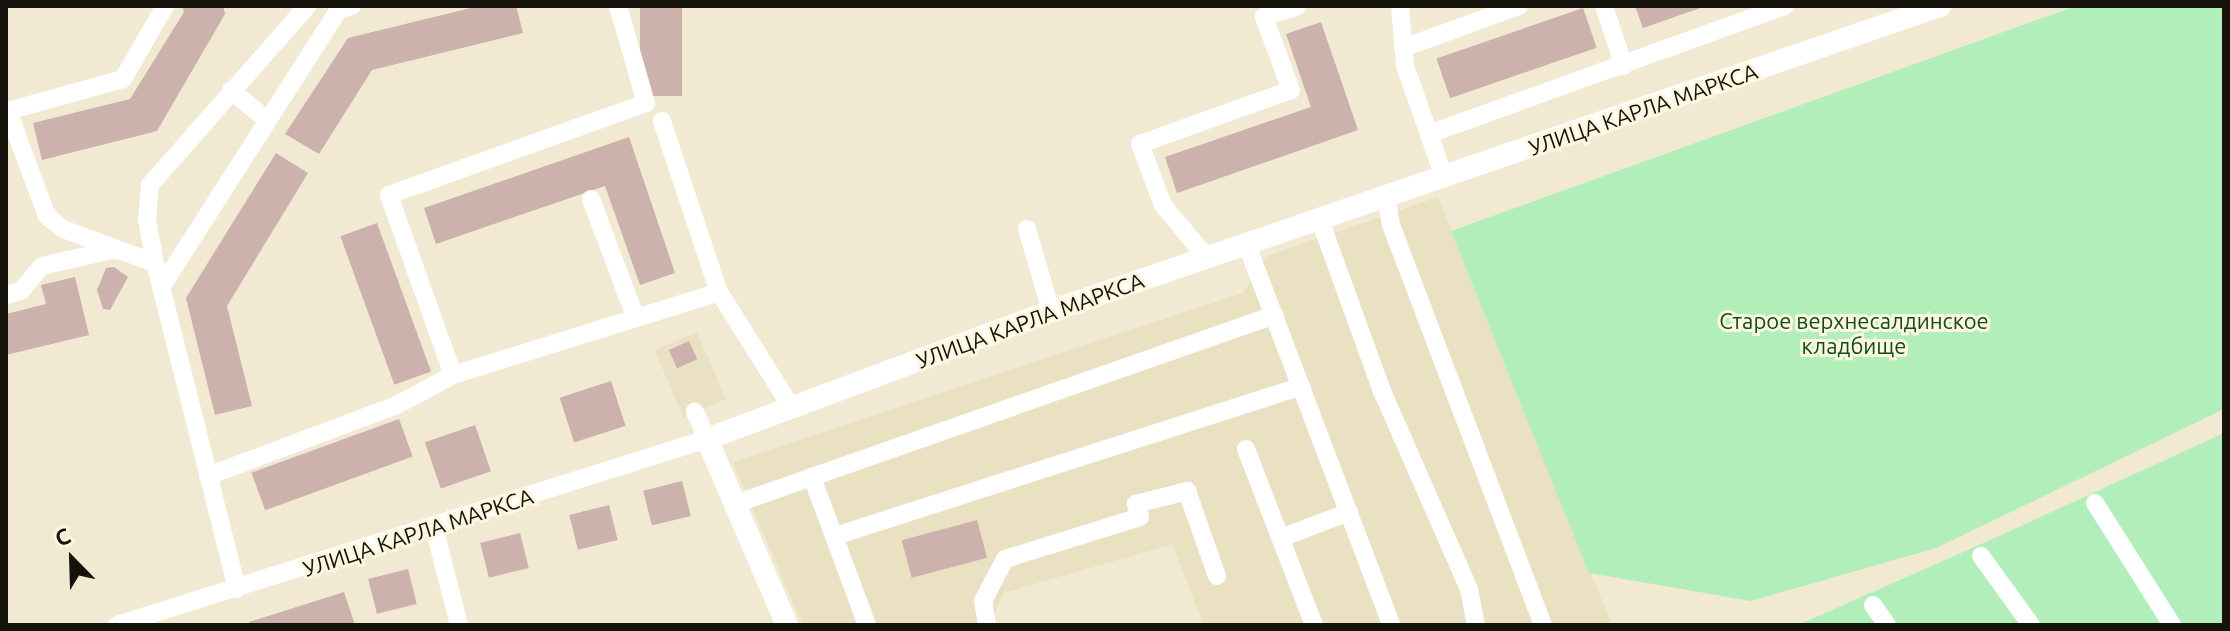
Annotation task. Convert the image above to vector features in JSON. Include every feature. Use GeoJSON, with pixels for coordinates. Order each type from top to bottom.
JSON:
{"type":"FeatureCollection","features":[{"type":"Feature","properties":{"kind":"main road","name":"УЛИЦА КАРЛА МАРКСА"},"geometry":{"type":"LineString","coordinates":[[707,439],[1051,311],[1940,6]]}},
{"type":"Feature","properties":{"kind":"main road"},"geometry":{"type":"LineString","coordinates":[[707,439],[787,625]]}},
{"type":"Feature","properties":{"kind":"street"},"geometry":{"type":"LineString","coordinates":[[155,263],[63,229],[47,216],[8,111],[123,79],[165,6]]}},
{"type":"Feature","properties":{"kind":"street"},"geometry":{"type":"LineString","coordinates":[[237,589],[155,263],[147,220],[150,185],[307,6]]}},
{"type":"Feature","properties":{"kind":"street"},"geometry":{"type":"LineString","coordinates":[[162,286],[339,9],[352,6]]}},
{"type":"Feature","properties":{"kind":"street"},"geometry":{"type":"LineString","coordinates":[[453,375],[389,195],[646,103],[618,6]]}},
{"type":"Feature","properties":{"kind":"street"},"geometry":{"type":"LineString","coordinates":[[1207,258],[1163,205],[1140,144],[1291,90],[1264,17],[1297,6]]}},
{"type":"Feature","properties":{"kind":"street"},"geometry":{"type":"LineString","coordinates":[[1400,6],[1403,48],[1444,177]]}},
{"type":"Feature","properties":{"kind":"street"},"geometry":{"type":"LineString","coordinates":[[1403,48],[1519,6]]}},
{"type":"Feature","properties":{"kind":"street"},"geometry":{"type":"LineString","coordinates":[[1604,6],[1624,66]]}},
{"type":"Feature","properties":{"kind":"street"},"geometry":{"type":"LineString","coordinates":[[1429,134],[1785,6]]}},
{"type":"Feature","properties":{"kind":"street"},"geometry":{"type":"LineString","coordinates":[[231,90],[268,121]]}},
{"type":"Feature","properties":{"kind":"street"},"geometry":{"type":"LineString","coordinates":[[662,121],[719,292],[791,407]]}},
{"type":"Feature","properties":{"kind":"street"},"geometry":{"type":"LineString","coordinates":[[1386,197],[1391,225],[1543,625]]}},
{"type":"Feature","properties":{"kind":"street"},"geometry":{"type":"LineString","coordinates":[[591,199],[635,316]]}},
{"type":"Feature","properties":{"kind":"street"},"geometry":{"type":"LineString","coordinates":[[1320,220],[1382,391],[1469,589],[1476,625]]}},
{"type":"Feature","properties":{"kind":"street"},"geometry":{"type":"LineString","coordinates":[[1027,229],[1051,311]]}},
{"type":"Feature","properties":{"kind":"street"},"geometry":{"type":"LineString","coordinates":[[1247,245],[1391,625]]}},
{"type":"Feature","properties":{"kind":"street"},"geometry":{"type":"LineString","coordinates":[[6,295],[21,291],[42,266],[116,249]]}},
{"type":"Feature","properties":{"kind":"street"},"geometry":{"type":"LineString","coordinates":[[208,476],[397,405],[453,375],[719,292]]}},
{"type":"Feature","properties":{"kind":"street"},"geometry":{"type":"LineString","coordinates":[[735,504],[1274,315]]}},
{"type":"Feature","properties":{"kind":"street"},"geometry":{"type":"LineString","coordinates":[[835,536],[985,483],[1301,386]]}},
{"type":"Feature","properties":{"kind":"street"},"geometry":{"type":"LineString","coordinates":[[695,412],[707,439]]}},
{"type":"Feature","properties":{"kind":"street","name":"УЛИЦА КАРЛА МАРКСА"},"geometry":{"type":"LineString","coordinates":[[117,625],[180,616],[237,589],[707,439]]}},
{"type":"Feature","properties":{"kind":"street"},"geometry":{"type":"LineString","coordinates":[[1246,449],[1314,625]]}},
{"type":"Feature","properties":{"kind":"street"},"geometry":{"type":"LineString","coordinates":[[812,477],[867,625]]}},
{"type":"Feature","properties":{"kind":"street"},"geometry":{"type":"LineString","coordinates":[[987,625],[983,601],[1005,559],[1140,517],[1136,504],[1187,491],[1217,576]]}},
{"type":"Feature","properties":{"kind":"street"},"geometry":{"type":"LineString","coordinates":[[2095,503],[2172,625]]}},
{"type":"Feature","properties":{"kind":"street"},"geometry":{"type":"LineString","coordinates":[[1281,538],[1349,512]]}},
{"type":"Feature","properties":{"kind":"street"},"geometry":{"type":"LineString","coordinates":[[434,527],[459,625]]}},
{"type":"Feature","properties":{"kind":"street"},"geometry":{"type":"LineString","coordinates":[[1981,556],[2031,625]]}},
{"type":"Feature","properties":{"kind":"street"},"geometry":{"type":"LineString","coordinates":[[1873,605],[1887,625]]}},
{"type":"Feature","properties":{"kind":"shaded area"},"geometry":{"type":"Polygon","coordinates":[[[1438,197],[1612,625],[1203,625],[1173,544],[1003,593],[991,625],[803,625],[733,462],[1243,293],[1267,256],[1438,197]]]}},
{"type":"Feature","properties":{"kind":"shaded area"},"geometry":{"type":"Polygon","coordinates":[[[697,332],[726,399],[683,417],[655,350],[697,332]]]}},
{"type":"Feature","properties":{"kind":"green space","name":"Старое верхнесалдинское кладбище"},"geometry":{"type":"Polygon","coordinates":[[[2076,6],[2224,6],[2224,409],[1936,548],[1751,601],[1589,573],[1451,231],[2076,6]]]}},
{"type":"Feature","properties":{"kind":"green space"},"geometry":{"type":"Polygon","coordinates":[[[2224,433],[2224,625],[1798,625],[1986,542],[2224,433]]]}},
{"type":"Feature","properties":{"kind":"building"},"geometry":{"type":"Polygon","coordinates":[[[182,6],[223,6],[225,14],[157,131],[42,160],[33,123],[130,99],[184,12],[182,6]]]}},
{"type":"Feature","properties":{"kind":"building"},"geometry":{"type":"Polygon","coordinates":[[[479,6],[516,6],[523,33],[372,70],[319,154],[285,134],[348,38],[479,6]]]}},
{"type":"Feature","properties":{"kind":"building"},"geometry":{"type":"Polygon","coordinates":[[[640,6],[682,6],[682,96],[640,96],[640,6]]]}},
{"type":"Feature","properties":{"kind":"building"},"geometry":{"type":"Polygon","coordinates":[[[1635,6],[1706,6],[1643,28],[1635,6]]]}},
{"type":"Feature","properties":{"kind":"building"},"geometry":{"type":"Polygon","coordinates":[[[1583,8],[1597,48],[1450,98],[1436,58],[1583,8]]]}},
{"type":"Feature","properties":{"kind":"building"},"geometry":{"type":"Polygon","coordinates":[[[1321,22],[1358,130],[1177,193],[1165,157],[1311,107],[1286,34],[1321,22]]]}},
{"type":"Feature","properties":{"kind":"building"},"geometry":{"type":"Polygon","coordinates":[[[629,137],[675,273],[640,285],[605,186],[436,244],[424,208],[629,137]]]}},
{"type":"Feature","properties":{"kind":"building"},"geometry":{"type":"Polygon","coordinates":[[[276,153],[308,173],[227,306],[252,406],[215,415],[186,298],[276,153]]]}},
{"type":"Feature","properties":{"kind":"building"},"geometry":{"type":"Polygon","coordinates":[[[377,223],[431,371],[394,385],[340,236],[377,223]]]}},
{"type":"Feature","properties":{"kind":"building"},"geometry":{"type":"Polygon","coordinates":[[[114,267],[128,277],[110,310],[103,309],[97,290],[106,268],[114,267]]]}},
{"type":"Feature","properties":{"kind":"building"},"geometry":{"type":"Polygon","coordinates":[[[75,277],[89,335],[6,355],[6,314],[46,304],[41,285],[75,277]]]}},
{"type":"Feature","properties":{"kind":"building"},"geometry":{"type":"Polygon","coordinates":[[[689,341],[697,359],[677,368],[669,350],[689,341]]]}},
{"type":"Feature","properties":{"kind":"building"},"geometry":{"type":"Polygon","coordinates":[[[611,381],[626,426],[574,442],[560,398],[611,381]]]}},
{"type":"Feature","properties":{"kind":"building"},"geometry":{"type":"Polygon","coordinates":[[[399,419],[413,457],[265,510],[251,473],[399,419]]]}},
{"type":"Feature","properties":{"kind":"building"},"geometry":{"type":"Polygon","coordinates":[[[475,425],[491,471],[441,489],[425,442],[475,425]]]}},
{"type":"Feature","properties":{"kind":"building"},"geometry":{"type":"Polygon","coordinates":[[[682,481],[691,516],[652,526],[643,491],[682,481]]]}},
{"type":"Feature","properties":{"kind":"building"},"geometry":{"type":"Polygon","coordinates":[[[609,505],[618,540],[578,550],[569,515],[609,505]]]}},
{"type":"Feature","properties":{"kind":"building"},"geometry":{"type":"Polygon","coordinates":[[[977,520],[987,558],[912,578],[902,540],[977,520]]]}},
{"type":"Feature","properties":{"kind":"building"},"geometry":{"type":"Polygon","coordinates":[[[520,533],[529,568],[489,578],[480,543],[520,533]]]}},
{"type":"Feature","properties":{"kind":"building"},"geometry":{"type":"Polygon","coordinates":[[[408,569],[417,604],[377,614],[368,579],[408,569]]]}},
{"type":"Feature","properties":{"kind":"building"},"geometry":{"type":"Polygon","coordinates":[[[344,592],[355,625],[250,625],[249,622],[344,592]]]}}]}
